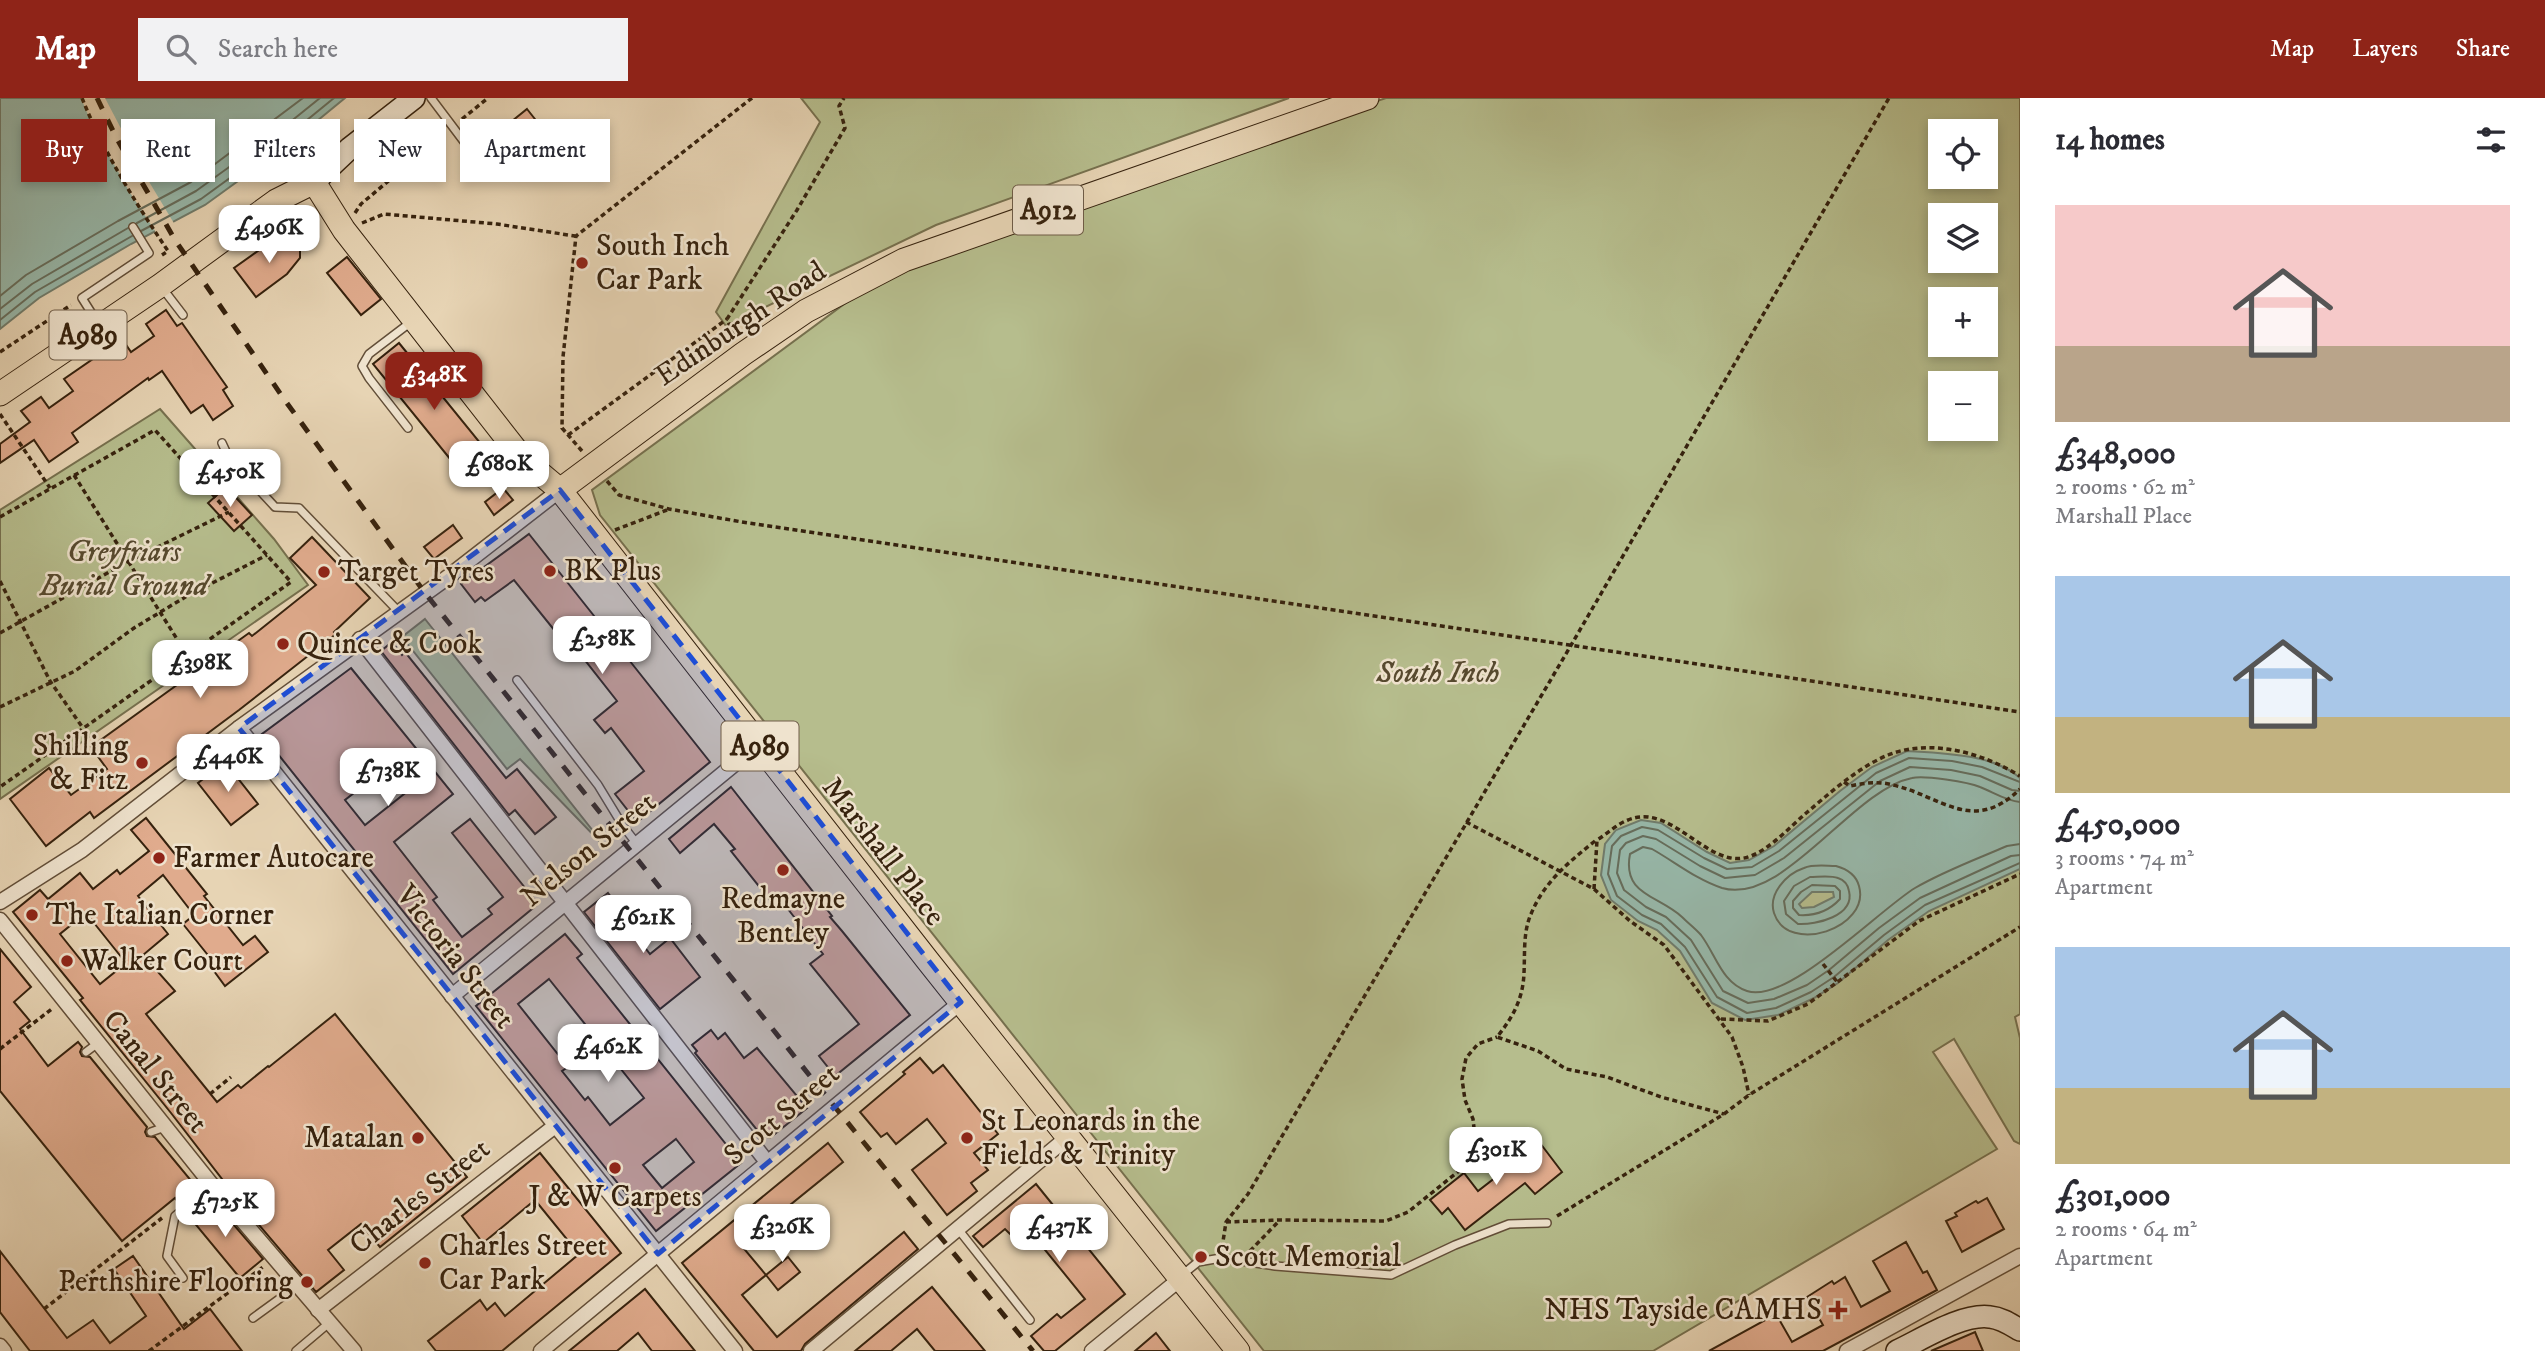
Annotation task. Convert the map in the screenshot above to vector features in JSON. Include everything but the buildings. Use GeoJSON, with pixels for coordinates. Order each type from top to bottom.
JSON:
{"type":"FeatureCollection","features":[{"type":"Feature","properties":{"kind":"main road","name":"Edinburgh Road"},"geometry":{"type":"LineString","coordinates":[[560,490],[743,354],[806,311],[904,260],[1367,98]]}},
{"type":"Feature","properties":{"kind":"main road","name":"Marshall Place"},"geometry":{"type":"LineString","coordinates":[[313,182],[344,230],[523,459],[560,490],[961,1002]]}},
{"type":"Feature","properties":{"kind":"main road","name":"A989"},"geometry":{"type":"LineString","coordinates":[[0,394],[161,285],[276,201],[313,182]]}},
{"type":"Feature","properties":{"kind":"main road","name":"A989"},"geometry":{"type":"LineString","coordinates":[[961,1002],[1238,1351]]}},
{"type":"Feature","properties":{"kind":"street"},"geometry":{"type":"LineString","coordinates":[[340,157],[414,98]]}},
{"type":"Feature","properties":{"kind":"street"},"geometry":{"type":"LineString","coordinates":[[0,902],[46,870],[82,850],[239,728],[400,613],[560,490]]}},
{"type":"Feature","properties":{"kind":"street"},"geometry":{"type":"LineString","coordinates":[[360,639],[767,1162]]}},
{"type":"Feature","properties":{"kind":"street","name":"Victoria Street"},"geometry":{"type":"LineString","coordinates":[[239,728],[735,1351]]}},
{"type":"Feature","properties":{"kind":"street","name":"Nelson Street"},"geometry":{"type":"LineString","coordinates":[[452,996],[759,744]]}},
{"type":"Feature","properties":{"kind":"street","name":"Canal Street"},"geometry":{"type":"LineString","coordinates":[[0,920],[98,1043],[158,1130],[212,1185],[354,1351]]}},
{"type":"Feature","properties":{"kind":"street","name":"Scott Street"},"geometry":{"type":"LineString","coordinates":[[541,1351],[961,1002]]}},
{"type":"Feature","properties":{"kind":"street","name":"Charles Street"},"geometry":{"type":"LineString","coordinates":[[318,1310],[555,1126]]}},
{"type":"Feature","properties":{"kind":"street"},"geometry":{"type":"LineString","coordinates":[[811,1351],[1068,1137]]}},
{"type":"Feature","properties":{"kind":"street"},"geometry":{"type":"LineString","coordinates":[[1847,1351],[2020,1256]]}},
{"type":"Feature","properties":{"kind":"street"},"geometry":{"type":"LineString","coordinates":[[1092,1351],[1180,1279]]}},
{"type":"Feature","properties":{"kind":"street"},"geometry":{"type":"LineString","coordinates":[[1897,1351],[1962,1320],[1980,1316],[2001,1320],[2020,1330]]}},
{"type":"Feature","properties":{"kind":"street"},"geometry":{"type":"LineString","coordinates":[[0,1346],[4,1351]]}},
{"type":"Feature","properties":{"kind":"lane"},"geometry":{"type":"LineString","coordinates":[[431,98],[460,137]]}},
{"type":"Feature","properties":{"kind":"lane"},"geometry":{"type":"LineString","coordinates":[[100,326],[82,298],[149,253],[133,227]]}},
{"type":"Feature","properties":{"kind":"lane"},"geometry":{"type":"LineString","coordinates":[[161,285],[183,314]]}},
{"type":"Feature","properties":{"kind":"lane"},"geometry":{"type":"LineString","coordinates":[[408,428],[362,366],[369,354],[414,319]]}},
{"type":"Feature","properties":{"kind":"lane"},"geometry":{"type":"LineString","coordinates":[[222,443],[228,456],[275,507],[299,508],[400,613]]}},
{"type":"Feature","properties":{"kind":"lane"},"geometry":{"type":"LineString","coordinates":[[517,680],[598,785],[623,826],[638,844]]}},
{"type":"Feature","properties":{"kind":"lane"},"geometry":{"type":"LineString","coordinates":[[86,1052],[98,1043]]}},
{"type":"Feature","properties":{"kind":"lane"},"geometry":{"type":"LineString","coordinates":[[183,1279],[167,1256],[175,1216],[212,1185]]}},
{"type":"Feature","properties":{"kind":"lane"},"geometry":{"type":"LineString","coordinates":[[1180,1279],[1183,1272],[1198,1262],[1221,1258],[1275,1266],[1391,1275],[1455,1245],[1509,1224],[1547,1223]]}},
{"type":"Feature","properties":{"kind":"lane"},"geometry":{"type":"LineString","coordinates":[[958,1228],[1030,1320]]}},
{"type":"Feature","properties":{"kind":"lane"},"geometry":{"type":"LineString","coordinates":[[253,1318],[297,1286]]}},
{"type":"Feature","properties":{"kind":"lane"},"geometry":{"type":"LineString","coordinates":[[296,1351],[329,1323]]}},
{"type":"Feature","properties":{"kind":"path"},"geometry":{"type":"LineString","coordinates":[[82,98],[94,128],[130,193],[168,251]]}},
{"type":"Feature","properties":{"kind":"path"},"geometry":{"type":"LineString","coordinates":[[344,230],[361,204],[488,98]]}},
{"type":"Feature","properties":{"kind":"path"},"geometry":{"type":"LineString","coordinates":[[752,98],[576,236],[563,357],[562,428],[619,495],[669,509],[1570,647],[2020,712]]}},
{"type":"Feature","properties":{"kind":"path"},"geometry":{"type":"LineString","coordinates":[[568,435],[727,319],[845,128],[839,106],[844,98]]}},
{"type":"Feature","properties":{"kind":"path"},"geometry":{"type":"LineString","coordinates":[[1221,1258],[1226,1222],[1248,1195],[1889,98]]}},
{"type":"Feature","properties":{"kind":"path"},"geometry":{"type":"LineString","coordinates":[[344,230],[384,214],[576,236]]}},
{"type":"Feature","properties":{"kind":"path"},"geometry":{"type":"LineString","coordinates":[[0,352],[82,298]]}},
{"type":"Feature","properties":{"kind":"path"},"geometry":{"type":"LineString","coordinates":[[727,319],[743,354]]}},
{"type":"Feature","properties":{"kind":"path"},"geometry":{"type":"LineString","coordinates":[[0,414],[50,488]]}},
{"type":"Feature","properties":{"kind":"path"},"geometry":{"type":"LineString","coordinates":[[0,517],[155,430],[291,582],[0,787]]}},
{"type":"Feature","properties":{"kind":"path"},"geometry":{"type":"LineString","coordinates":[[74,475],[187,655]]}},
{"type":"Feature","properties":{"kind":"path"},"geometry":{"type":"LineString","coordinates":[[597,537],[669,509]]}},
{"type":"Feature","properties":{"kind":"path"},"geometry":{"type":"LineString","coordinates":[[0,633],[129,561],[229,512]]}},
{"type":"Feature","properties":{"kind":"path"},"geometry":{"type":"LineString","coordinates":[[0,707],[75,671],[187,596],[267,555]]}},
{"type":"Feature","properties":{"kind":"path"},"geometry":{"type":"LineString","coordinates":[[0,581],[50,681],[83,728]]}},
{"type":"Feature","properties":{"kind":"path"},"geometry":{"type":"LineString","coordinates":[[1226,1222],[1386,1222],[1408,1212],[1470,1162],[1476,1146],[1474,1119],[1465,1100],[1462,1079],[1466,1058],[1478,1044],[1497,1037],[1512,1019],[1520,1000],[1524,976],[1524,938],[1531,914],[1560,869],[1629,819],[1650,817],[1668,823],[1719,854],[1732,858],[1748,858],[1764,849],[1844,782],[1888,755],[1918,748],[1966,752],[2000,763],[2020,776]]}},
{"type":"Feature","properties":{"kind":"path"},"geometry":{"type":"LineString","coordinates":[[1844,782],[1850,786],[1868,783],[1891,784],[1951,808],[1979,811],[2001,803],[2020,789]]}},
{"type":"Feature","properties":{"kind":"path"},"geometry":{"type":"LineString","coordinates":[[1466,822],[1594,889],[1664,946],[1732,1037],[1743,1067],[1749,1095]]}},
{"type":"Feature","properties":{"kind":"path"},"geometry":{"type":"LineString","coordinates":[[1594,889],[1597,840]]}},
{"type":"Feature","properties":{"kind":"path"},"geometry":{"type":"LineString","coordinates":[[1721,1019],[1768,1021],[1808,1004],[1919,921],[2020,874]]}},
{"type":"Feature","properties":{"kind":"path"},"geometry":{"type":"LineString","coordinates":[[1547,1223],[2020,927]]}},
{"type":"Feature","properties":{"kind":"path"},"geometry":{"type":"LineString","coordinates":[[1824,964],[1838,983]]}},
{"type":"Feature","properties":{"kind":"path"},"geometry":{"type":"LineString","coordinates":[[0,1048],[63,1000]]}},
{"type":"Feature","properties":{"kind":"path"},"geometry":{"type":"LineString","coordinates":[[1497,1037],[1538,1051],[1566,1069],[1607,1077],[1661,1097],[1724,1114]]}},
{"type":"Feature","properties":{"kind":"path"},"geometry":{"type":"LineString","coordinates":[[210,1094],[231,1077]]}},
{"type":"Feature","properties":{"kind":"path"},"geometry":{"type":"LineString","coordinates":[[44,1309],[165,1215]]}},
{"type":"Feature","properties":{"kind":"path"},"geometry":{"type":"LineString","coordinates":[[1240,1261],[1280,1220]]}},
{"type":"Feature","properties":{"kind":"path"},"geometry":{"type":"LineString","coordinates":[[149,1351],[274,1259]]}},
{"type":"Feature","properties":{"kind":"highlighted area"},"geometry":{"type":"Polygon","coordinates":[[[560,490],[961,1002],[658,1254],[239,728],[560,490]]]}},
{"type":"Feature","properties":{"kind":"green space"},"geometry":{"type":"Polygon","coordinates":[[[801,98],[1289,98],[936,225],[726,326],[716,312],[820,122],[801,98]]]}},
{"type":"Feature","properties":{"kind":"green space","name":"South Inch"},"geometry":{"type":"Polygon","coordinates":[[[1386,98],[2020,98],[2020,1014],[2015,1017],[2020,1038],[2020,1144],[2014,1141],[1954,1039],[1933,1052],[1997,1149],[1653,1351],[1264,1351],[600,515],[592,490],[904,260],[1386,98]]]}},
{"type":"Feature","properties":{"kind":"green space","name":"Greyfriars Burial Ground"},"geometry":{"type":"Polygon","coordinates":[[[160,409],[274,539],[308,585],[0,799],[0,510],[160,409]]]}},
{"type":"Feature","properties":{"kind":"green space"},"geometry":{"type":"Polygon","coordinates":[[[425,619],[605,847],[520,759],[507,769],[402,637],[425,619]]]}},
{"type":"Feature","properties":{"kind":"water"},"geometry":{"type":"Polygon","coordinates":[[[0,98],[345,98],[319,119],[229,119],[229,182],[237,182],[205,205],[131,244],[39,298],[0,329],[0,98]]]}},
{"type":"Feature","properties":{"kind":"water"},"geometry":{"type":"Polygon","coordinates":[[[1907,751],[1966,756],[1982,759],[2009,770],[2020,778],[2020,869],[1929,911],[1888,940],[1838,983],[1814,998],[1778,1015],[1745,1020],[1712,1003],[1680,951],[1657,930],[1638,921],[1611,900],[1601,875],[1605,844],[1616,830],[1641,820],[1661,823],[1730,863],[1749,860],[1774,846],[1872,767],[1907,751]],[[1812,892],[1799,904],[1802,908],[1814,907],[1834,897],[1833,892],[1812,892]]]}},
{"type":"Feature","properties":{"kind":"pier"},"geometry":{"type":"Polygon","coordinates":[[[81,98],[105,98],[121,129],[121,177],[107,152],[107,119],[90,119],[81,98]]]}},
{"type":"Feature","properties":{"kind":"pier"},"geometry":{"type":"Polygon","coordinates":[[[124,182],[149,182],[175,225],[157,234],[124,182]]]}},
{"type":"Feature","properties":{"kind":"railway"},"geometry":{"type":"LineString","coordinates":[[97,98],[117,139],[175,240],[284,399],[425,593],[1033,1351]]}},
{"type":"Feature","properties":{"kind":"place","name":"South Inch Car Park"},"geometry":{"type":"Point","coordinates":[582,263]}},
{"type":"Feature","properties":{"kind":"place","name":"BK Plus"},"geometry":{"type":"Point","coordinates":[550,571]}},
{"type":"Feature","properties":{"kind":"place","name":"Target Tyres"},"geometry":{"type":"Point","coordinates":[324,572]}},
{"type":"Feature","properties":{"kind":"place","name":"Quince & Cook"},"geometry":{"type":"Point","coordinates":[283,644]}},
{"type":"Feature","properties":{"kind":"place","name":"Shilling & Fitz"},"geometry":{"type":"Point","coordinates":[142,763]}},
{"type":"Feature","properties":{"kind":"place","name":"Farmer Autocare"},"geometry":{"type":"Point","coordinates":[159,858]}},
{"type":"Feature","properties":{"kind":"place","name":"Redmayne Bentley"},"geometry":{"type":"Point","coordinates":[783,870]}},
{"type":"Feature","properties":{"kind":"place","name":"The Italian Corner"},"geometry":{"type":"Point","coordinates":[32,915]}},
{"type":"Feature","properties":{"kind":"place","name":"Walker Court"},"geometry":{"type":"Point","coordinates":[67,961]}},
{"type":"Feature","properties":{"kind":"place","name":"Matalan"},"geometry":{"type":"Point","coordinates":[418,1138]}},
{"type":"Feature","properties":{"kind":"place","name":"St Leonards in the Fields & Trinity"},"geometry":{"type":"Point","coordinates":[967,1138]}},
{"type":"Feature","properties":{"kind":"place","name":"J & W Carpets"},"geometry":{"type":"Point","coordinates":[615,1168]}},
{"type":"Feature","properties":{"kind":"place","name":"Scott Memorial"},"geometry":{"type":"Point","coordinates":[1201,1257]}},
{"type":"Feature","properties":{"kind":"place","name":"Charles Street Car Park"},"geometry":{"type":"Point","coordinates":[425,1263]}},
{"type":"Feature","properties":{"kind":"place","name":"Perthshire Flooring"},"geometry":{"type":"Point","coordinates":[307,1282]}},
{"type":"Feature","properties":{"kind":"place","name":"NHS Tayside CAMHS"},"geometry":{"type":"Point","coordinates":[1838,1310]}}]}
